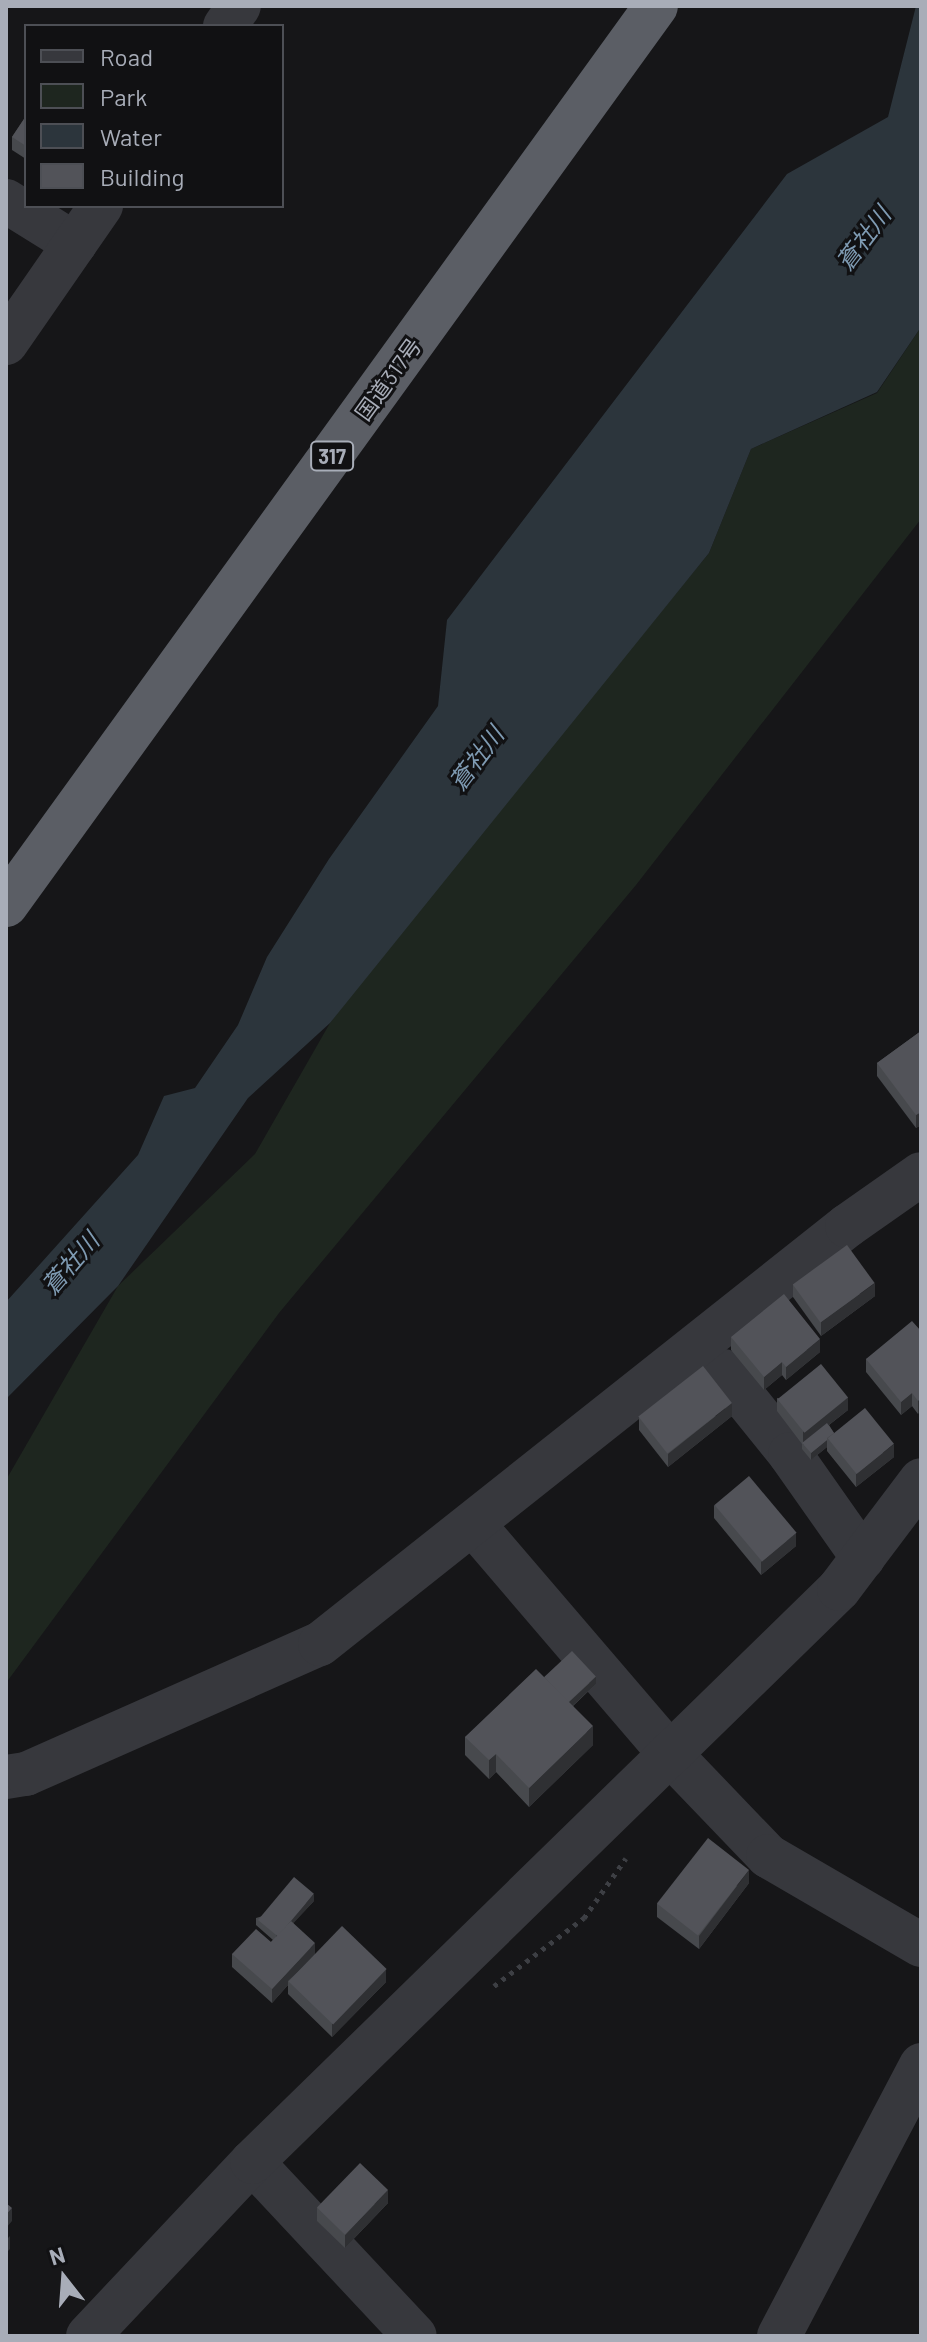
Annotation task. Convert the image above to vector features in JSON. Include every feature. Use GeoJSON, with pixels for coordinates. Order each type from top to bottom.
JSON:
{"type":"FeatureCollection","features":[{"type":"Feature","properties":{"kind":"highway","name":"国道317号"},"geometry":{"type":"LineString","coordinates":[[6,905],[656,6]]}},
{"type":"Feature","properties":{"kind":"street"},"geometry":{"type":"LineString","coordinates":[[226,24],[239,6]]}},
{"type":"Feature","properties":{"kind":"street"},"geometry":{"type":"LineString","coordinates":[[6,201],[75,244]]}},
{"type":"Feature","properties":{"kind":"street"},"geometry":{"type":"LineString","coordinates":[[6,343],[100,208]]}},
{"type":"Feature","properties":{"kind":"street"},"geometry":{"type":"LineString","coordinates":[[6,1777],[26,1774],[320,1644],[847,1226],[921,1174]]}},
{"type":"Feature","properties":{"kind":"street"},"geometry":{"type":"LineString","coordinates":[[723,1371],[790,1454],[863,1558]]}},
{"type":"Feature","properties":{"kind":"street"},"geometry":{"type":"LineString","coordinates":[[88,2336],[252,2162],[672,1756],[839,1589],[921,1480]]}},
{"type":"Feature","properties":{"kind":"street"},"geometry":{"type":"LineString","coordinates":[[473,1524],[672,1756],[768,1856],[921,1945]]}},
{"type":"Feature","properties":{"kind":"street"},"geometry":{"type":"LineString","coordinates":[[779,2336],[921,2065]]}},
{"type":"Feature","properties":{"kind":"street"},"geometry":{"type":"LineString","coordinates":[[252,2162],[415,2336]]}},
{"type":"Feature","properties":{"kind":"green space"},"geometry":{"type":"Polygon","coordinates":[[[921,327],[921,519],[636,885],[279,1313],[6,1683],[6,1480],[118,1286],[255,1154],[330,1023],[383,952],[709,553],[751,449],[877,393],[921,327]]]}},
{"type":"Feature","properties":{"kind":"water","name":"蒼社川"},"geometry":{"type":"Polygon","coordinates":[[[916,6],[921,6],[921,327],[877,392],[751,449],[709,553],[330,1023],[248,1098],[118,1286],[6,1399],[6,1302],[138,1155],[164,1096],[195,1088],[238,1025],[267,957],[329,859],[438,706],[447,620],[787,174],[888,117],[916,6]]]}},
{"type":"Feature","properties":{"kind":"building"},"geometry":{"type":"Polygon","coordinates":[[[24,119],[24,145],[12,137],[24,119]]]}},
{"type":"Feature","properties":{"kind":"building"},"geometry":{"type":"Polygon","coordinates":[[[921,1031],[921,1112],[916,1115],[877,1063],[921,1031]]]}},
{"type":"Feature","properties":{"kind":"building"},"geometry":{"type":"Polygon","coordinates":[[[847,1245],[875,1283],[820,1322],[793,1284],[847,1245]]]}},
{"type":"Feature","properties":{"kind":"building"},"geometry":{"type":"Polygon","coordinates":[[[784,1294],[820,1339],[786,1367],[782,1362],[764,1377],[731,1337],[784,1294]]]}},
{"type":"Feature","properties":{"kind":"building"},"geometry":{"type":"Polygon","coordinates":[[[912,1321],[921,1331],[921,1398],[918,1401],[912,1393],[901,1402],[866,1359],[912,1321]]]}},
{"type":"Feature","properties":{"kind":"building"},"geometry":{"type":"Polygon","coordinates":[[[821,1364],[848,1397],[805,1433],[777,1399],[821,1364]]]}},
{"type":"Feature","properties":{"kind":"building"},"geometry":{"type":"Polygon","coordinates":[[[703,1366],[732,1403],[667,1454],[638,1416],[703,1366]]]}},
{"type":"Feature","properties":{"kind":"building"},"geometry":{"type":"Polygon","coordinates":[[[865,1408],[894,1444],[857,1474],[828,1438],[865,1408]]]}},
{"type":"Feature","properties":{"kind":"building"},"geometry":{"type":"Polygon","coordinates":[[[827,1423],[834,1433],[811,1453],[802,1443],[827,1423]]]}},
{"type":"Feature","properties":{"kind":"building"},"geometry":{"type":"Polygon","coordinates":[[[749,1476],[797,1533],[762,1562],[715,1505],[749,1476]]]}},
{"type":"Feature","properties":{"kind":"building"},"geometry":{"type":"Polygon","coordinates":[[[572,1651],[596,1677],[568,1703],[544,1677],[572,1651]]]}},
{"type":"Feature","properties":{"kind":"building"},"geometry":{"type":"Polygon","coordinates":[[[536,1669],[593,1726],[529,1788],[496,1754],[489,1760],[465,1737],[536,1669]]]}},
{"type":"Feature","properties":{"kind":"building"},"geometry":{"type":"Polygon","coordinates":[[[708,1838],[749,1870],[698,1935],[657,1903],[708,1838]]]}},
{"type":"Feature","properties":{"kind":"building"},"geometry":{"type":"Polygon","coordinates":[[[294,1877],[314,1894],[278,1937],[258,1920],[294,1877]]]}},
{"type":"Feature","properties":{"kind":"building"},"geometry":{"type":"Polygon","coordinates":[[[291,1921],[315,1943],[272,1989],[232,1954],[256,1929],[271,1942],[291,1921]]]}},
{"type":"Feature","properties":{"kind":"building"},"geometry":{"type":"Polygon","coordinates":[[[342,1926],[387,1969],[333,2024],[289,1981],[342,1926]]]}},
{"type":"Feature","properties":{"kind":"building"},"geometry":{"type":"Polygon","coordinates":[[[360,2163],[388,2190],[345,2235],[317,2208],[360,2163]]]}}]}
